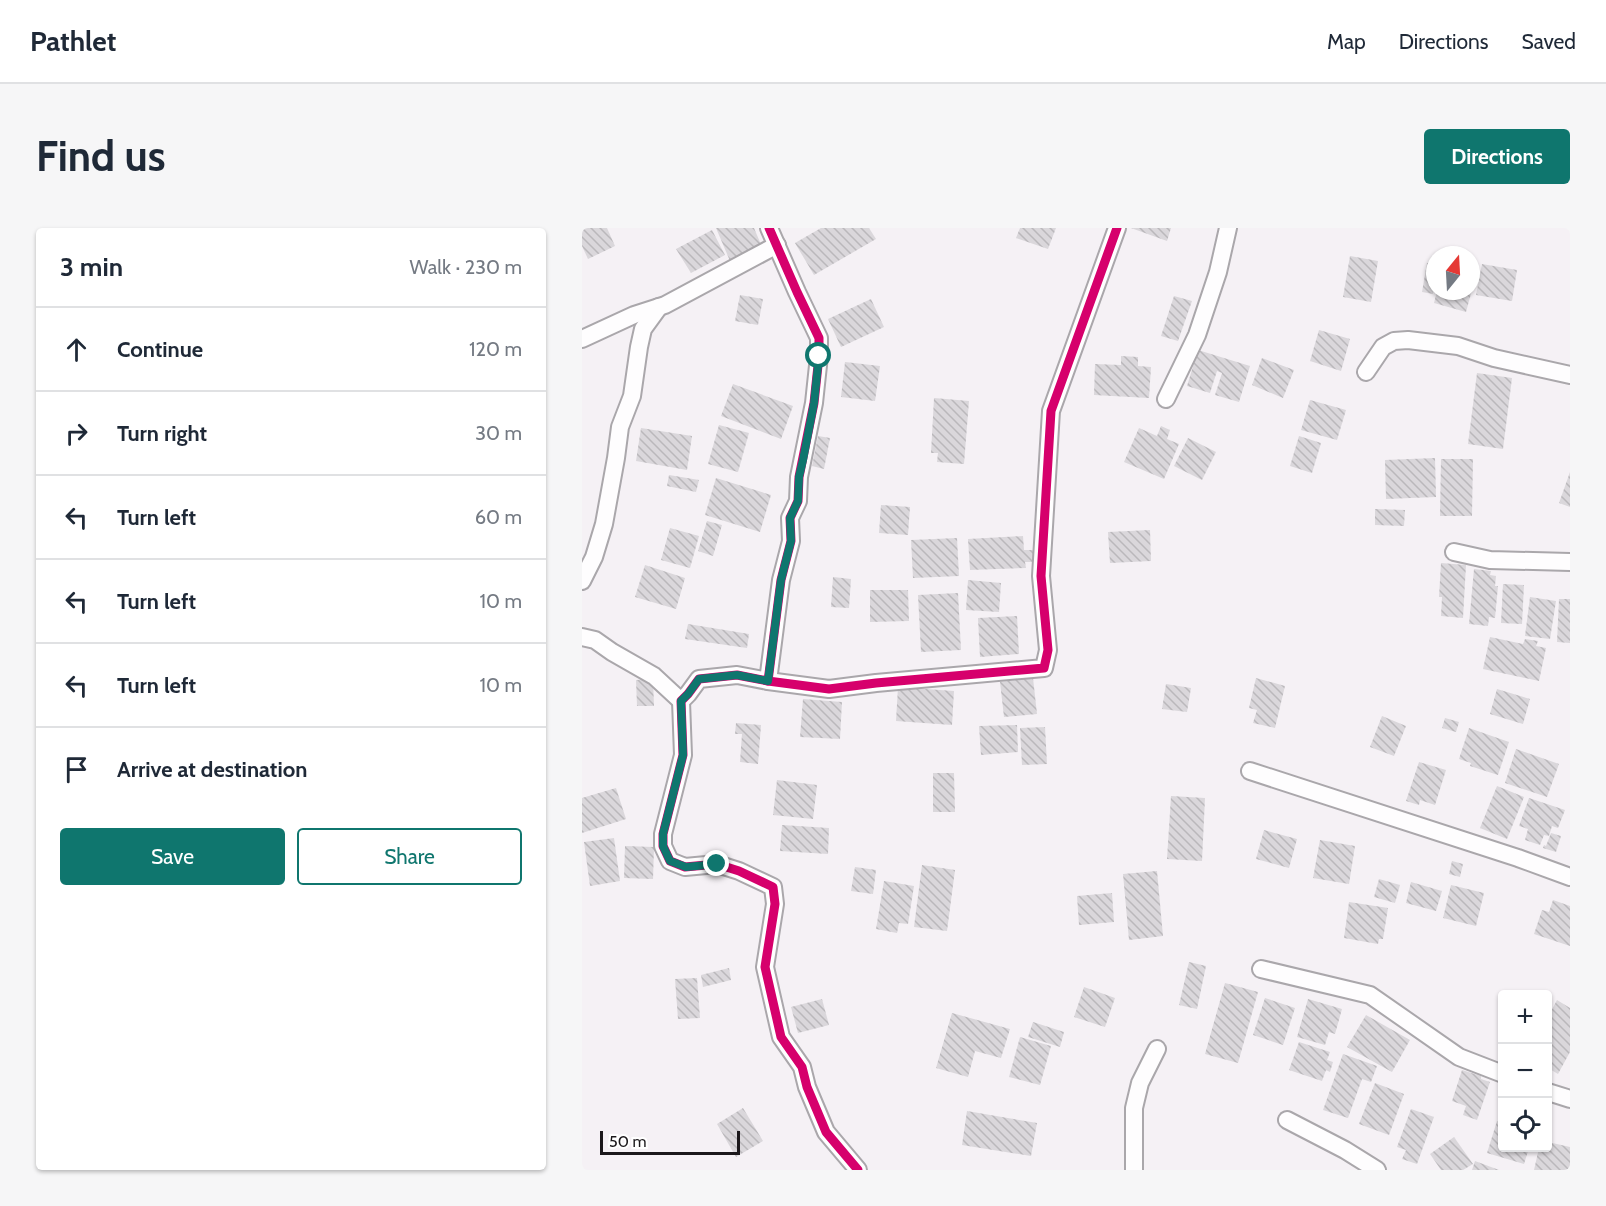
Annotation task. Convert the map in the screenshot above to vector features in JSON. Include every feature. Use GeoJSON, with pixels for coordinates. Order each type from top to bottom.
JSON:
{"type":"FeatureCollection","features":[{"type":"Feature","properties":{"kind":"street"},"geometry":{"type":"LineString","coordinates":[[768,681],[781,580],[791,541],[790,518],[798,501],[799,477],[814,403],[819,356],[819,338],[769,228]]}},
{"type":"Feature","properties":{"kind":"street"},"geometry":{"type":"LineString","coordinates":[[681,701],[699,679],[737,675],[830,689],[1044,668],[1048,650],[1041,576],[1051,411],[1117,228]]}},
{"type":"Feature","properties":{"kind":"street"},"geometry":{"type":"LineString","coordinates":[[1166,399],[1197,335],[1218,272],[1228,228]]}},
{"type":"Feature","properties":{"kind":"street"},"geometry":{"type":"LineString","coordinates":[[582,339],[634,315],[665,305],[777,244]]}},
{"type":"Feature","properties":{"kind":"street"},"geometry":{"type":"LineString","coordinates":[[582,581],[594,557],[604,524],[620,426],[632,396],[644,329],[659,307]]}},
{"type":"Feature","properties":{"kind":"street"},"geometry":{"type":"LineString","coordinates":[[1366,372],[1383,347],[1394,341],[1408,340],[1458,346],[1494,358],[1570,375]]}},
{"type":"Feature","properties":{"kind":"street"},"geometry":{"type":"LineString","coordinates":[[1454,552],[1490,560],[1570,562]]}},
{"type":"Feature","properties":{"kind":"street"},"geometry":{"type":"LineString","coordinates":[[582,637],[595,640],[654,675],[681,701],[683,755],[663,834],[663,846],[670,861],[686,867],[717,864],[739,871],[773,887],[775,904],[765,967],[781,1037],[802,1067],[807,1087],[826,1131],[858,1170]]}},
{"type":"Feature","properties":{"kind":"street"},"geometry":{"type":"LineString","coordinates":[[1250,771],[1508,854],[1570,877]]}},
{"type":"Feature","properties":{"kind":"street"},"geometry":{"type":"LineString","coordinates":[[1262,969],[1370,995],[1460,1057],[1498,1072]]}},
{"type":"Feature","properties":{"kind":"street"},"geometry":{"type":"LineString","coordinates":[[1134,1170],[1134,1107],[1140,1083],[1157,1049]]}},
{"type":"Feature","properties":{"kind":"street"},"geometry":{"type":"LineString","coordinates":[[1552,1093],[1570,1099]]}},
{"type":"Feature","properties":{"kind":"street"},"geometry":{"type":"LineString","coordinates":[[1287,1120],[1377,1170]]}},
{"type":"Feature","properties":{"kind":"building"},"geometry":{"type":"Polygon","coordinates":[[[582,228],[607,228],[615,246],[588,259],[582,246],[582,228]]]}},
{"type":"Feature","properties":{"kind":"building"},"geometry":{"type":"Polygon","coordinates":[[[716,228],[754,228],[762,247],[730,261],[716,228]]]}},
{"type":"Feature","properties":{"kind":"building"},"geometry":{"type":"Polygon","coordinates":[[[821,228],[869,228],[876,239],[814,275],[795,243],[821,228]]]}},
{"type":"Feature","properties":{"kind":"building"},"geometry":{"type":"Polygon","coordinates":[[[1020,228],[1056,228],[1048,249],[1016,238],[1020,228]]]}},
{"type":"Feature","properties":{"kind":"building"},"geometry":{"type":"Polygon","coordinates":[[[1131,228],[1171,228],[1167,241],[1131,228]]]}},
{"type":"Feature","properties":{"kind":"building"},"geometry":{"type":"Polygon","coordinates":[[[712,230],[725,255],[691,273],[676,249],[712,230]]]}},
{"type":"Feature","properties":{"kind":"building"},"geometry":{"type":"Polygon","coordinates":[[[1350,256],[1378,261],[1371,302],[1343,297],[1350,256]]]}},
{"type":"Feature","properties":{"kind":"building"},"geometry":{"type":"Polygon","coordinates":[[[1482,264],[1517,270],[1512,301],[1480,296],[1482,264]]]}},
{"type":"Feature","properties":{"kind":"building"},"geometry":{"type":"Polygon","coordinates":[[[1426,269],[1426,293],[1422,292],[1426,269]]]}},
{"type":"Feature","properties":{"kind":"building"},"geometry":{"type":"Polygon","coordinates":[[[740,295],[763,299],[758,325],[735,321],[740,295]]]}},
{"type":"Feature","properties":{"kind":"building"},"geometry":{"type":"Polygon","coordinates":[[[1174,296],[1192,301],[1178,341],[1161,336],[1174,296]]]}},
{"type":"Feature","properties":{"kind":"building"},"geometry":{"type":"Polygon","coordinates":[[[871,299],[884,327],[841,347],[828,319],[871,299]]]}},
{"type":"Feature","properties":{"kind":"building"},"geometry":{"type":"Polygon","coordinates":[[[1435,300],[1469,300],[1466,312],[1434,303],[1435,300]]]}},
{"type":"Feature","properties":{"kind":"building"},"geometry":{"type":"Polygon","coordinates":[[[1319,330],[1350,339],[1341,371],[1310,361],[1319,330]]]}},
{"type":"Feature","properties":{"kind":"building"},"geometry":{"type":"Polygon","coordinates":[[[1198,350],[1250,366],[1239,402],[1215,395],[1222,373],[1217,371],[1210,393],[1187,386],[1198,350]]]}},
{"type":"Feature","properties":{"kind":"building"},"geometry":{"type":"Polygon","coordinates":[[[1121,356],[1138,357],[1138,366],[1151,367],[1149,398],[1094,395],[1095,364],[1121,365],[1121,356]]]}},
{"type":"Feature","properties":{"kind":"building"},"geometry":{"type":"Polygon","coordinates":[[[1262,358],[1294,370],[1283,398],[1252,385],[1262,358]]]}},
{"type":"Feature","properties":{"kind":"building"},"geometry":{"type":"Polygon","coordinates":[[[845,362],[880,366],[875,401],[841,397],[845,362]]]}},
{"type":"Feature","properties":{"kind":"building"},"geometry":{"type":"Polygon","coordinates":[[[1477,373],[1512,378],[1503,449],[1468,444],[1477,373]]]}},
{"type":"Feature","properties":{"kind":"building"},"geometry":{"type":"Polygon","coordinates":[[[733,384],[793,406],[781,439],[721,416],[733,384]]]}},
{"type":"Feature","properties":{"kind":"building"},"geometry":{"type":"Polygon","coordinates":[[[934,398],[969,401],[964,464],[937,462],[938,453],[931,453],[934,398]]]}},
{"type":"Feature","properties":{"kind":"building"},"geometry":{"type":"Polygon","coordinates":[[[1310,400],[1346,410],[1337,440],[1301,430],[1310,400]]]}},
{"type":"Feature","properties":{"kind":"building"},"geometry":{"type":"Polygon","coordinates":[[[719,425],[749,433],[738,472],[708,464],[719,425]]]}},
{"type":"Feature","properties":{"kind":"building"},"geometry":{"type":"Polygon","coordinates":[[[1161,426],[1170,430],[1167,439],[1179,444],[1164,479],[1124,462],[1139,428],[1157,436],[1161,426]]]}},
{"type":"Feature","properties":{"kind":"building"},"geometry":{"type":"Polygon","coordinates":[[[641,428],[692,436],[687,470],[636,461],[641,428]]]}},
{"type":"Feature","properties":{"kind":"building"},"geometry":{"type":"Polygon","coordinates":[[[818,436],[830,438],[824,469],[812,466],[818,436]]]}},
{"type":"Feature","properties":{"kind":"building"},"geometry":{"type":"Polygon","coordinates":[[[1299,436],[1321,443],[1312,473],[1290,466],[1299,436]]]}},
{"type":"Feature","properties":{"kind":"building"},"geometry":{"type":"Polygon","coordinates":[[[1188,438],[1216,452],[1202,480],[1174,466],[1188,438]]]}},
{"type":"Feature","properties":{"kind":"building"},"geometry":{"type":"Polygon","coordinates":[[[1435,458],[1436,497],[1386,499],[1385,460],[1435,458]]]}},
{"type":"Feature","properties":{"kind":"building"},"geometry":{"type":"Polygon","coordinates":[[[1441,459],[1473,459],[1472,516],[1440,516],[1441,459]]]}},
{"type":"Feature","properties":{"kind":"building"},"geometry":{"type":"Polygon","coordinates":[[[1570,472],[1570,507],[1559,503],[1570,472]]]}},
{"type":"Feature","properties":{"kind":"building"},"geometry":{"type":"Polygon","coordinates":[[[669,475],[699,480],[696,492],[667,486],[669,475]]]}},
{"type":"Feature","properties":{"kind":"building"},"geometry":{"type":"Polygon","coordinates":[[[716,478],[771,495],[760,532],[705,515],[716,478]]]}},
{"type":"Feature","properties":{"kind":"building"},"geometry":{"type":"Polygon","coordinates":[[[881,505],[910,507],[908,535],[879,533],[881,505]]]}},
{"type":"Feature","properties":{"kind":"building"},"geometry":{"type":"Polygon","coordinates":[[[1375,509],[1405,510],[1404,526],[1375,525],[1375,509]]]}},
{"type":"Feature","properties":{"kind":"building"},"geometry":{"type":"Polygon","coordinates":[[[707,521],[722,525],[713,556],[698,551],[707,521]]]}},
{"type":"Feature","properties":{"kind":"building"},"geometry":{"type":"Polygon","coordinates":[[[670,528],[699,536],[690,568],[661,560],[670,528]]]}},
{"type":"Feature","properties":{"kind":"building"},"geometry":{"type":"Polygon","coordinates":[[[1150,530],[1151,561],[1110,563],[1108,532],[1150,530]]]}},
{"type":"Feature","properties":{"kind":"building"},"geometry":{"type":"Polygon","coordinates":[[[1023,536],[1024,550],[1033,550],[1034,562],[1025,562],[1026,568],[970,570],[968,539],[1023,536]]]}},
{"type":"Feature","properties":{"kind":"building"},"geometry":{"type":"Polygon","coordinates":[[[957,538],[959,576],[913,578],[911,540],[957,538]]]}},
{"type":"Feature","properties":{"kind":"building"},"geometry":{"type":"Polygon","coordinates":[[[1441,563],[1466,565],[1463,618],[1441,616],[1442,597],[1439,597],[1441,563]]]}},
{"type":"Feature","properties":{"kind":"building"},"geometry":{"type":"Polygon","coordinates":[[[645,565],[685,578],[676,609],[635,597],[645,565]]]}},
{"type":"Feature","properties":{"kind":"building"},"geometry":{"type":"Polygon","coordinates":[[[1474,569],[1491,571],[1490,575],[1496,576],[1495,586],[1498,586],[1495,618],[1489,617],[1488,626],[1469,624],[1474,569]]]}},
{"type":"Feature","properties":{"kind":"building"},"geometry":{"type":"Polygon","coordinates":[[[833,577],[851,579],[849,608],[831,607],[833,577]]]}},
{"type":"Feature","properties":{"kind":"building"},"geometry":{"type":"Polygon","coordinates":[[[968,580],[1001,583],[999,612],[966,610],[968,580]]]}},
{"type":"Feature","properties":{"kind":"building"},"geometry":{"type":"Polygon","coordinates":[[[1503,584],[1524,585],[1522,624],[1501,623],[1503,584]]]}},
{"type":"Feature","properties":{"kind":"building"},"geometry":{"type":"Polygon","coordinates":[[[870,590],[908,590],[909,621],[870,622],[870,590]]]}},
{"type":"Feature","properties":{"kind":"building"},"geometry":{"type":"Polygon","coordinates":[[[958,593],[961,650],[921,652],[918,595],[958,593]]]}},
{"type":"Feature","properties":{"kind":"building"},"geometry":{"type":"Polygon","coordinates":[[[1530,597],[1556,601],[1550,639],[1525,636],[1530,597]]]}},
{"type":"Feature","properties":{"kind":"building"},"geometry":{"type":"Polygon","coordinates":[[[1559,599],[1570,599],[1570,643],[1557,642],[1559,599]]]}},
{"type":"Feature","properties":{"kind":"building"},"geometry":{"type":"Polygon","coordinates":[[[1017,616],[1019,654],[980,657],[978,618],[1017,616]]]}},
{"type":"Feature","properties":{"kind":"building"},"geometry":{"type":"Polygon","coordinates":[[[688,624],[749,634],[747,648],[685,639],[688,624]]]}},
{"type":"Feature","properties":{"kind":"building"},"geometry":{"type":"Polygon","coordinates":[[[1490,637],[1523,644],[1525,639],[1538,641],[1536,646],[1546,648],[1539,681],[1483,669],[1490,637]]]}},
{"type":"Feature","properties":{"kind":"building"},"geometry":{"type":"Polygon","coordinates":[[[1033,678],[1037,714],[1004,717],[1000,682],[1033,678]]]}},
{"type":"Feature","properties":{"kind":"building"},"geometry":{"type":"Polygon","coordinates":[[[1256,678],[1285,686],[1275,728],[1253,723],[1257,710],[1249,708],[1256,678]]]}},
{"type":"Feature","properties":{"kind":"building"},"geometry":{"type":"Polygon","coordinates":[[[653,679],[654,706],[637,706],[636,680],[653,679]]]}},
{"type":"Feature","properties":{"kind":"building"},"geometry":{"type":"Polygon","coordinates":[[[1166,684],[1191,688],[1187,712],[1162,709],[1166,684]]]}},
{"type":"Feature","properties":{"kind":"building"},"geometry":{"type":"Polygon","coordinates":[[[898,687],[954,691],[952,725],[896,721],[898,687]]]}},
{"type":"Feature","properties":{"kind":"building"},"geometry":{"type":"Polygon","coordinates":[[[1497,689],[1530,699],[1523,724],[1490,714],[1497,689]]]}},
{"type":"Feature","properties":{"kind":"building"},"geometry":{"type":"Polygon","coordinates":[[[803,699],[842,702],[840,739],[800,737],[803,699]]]}},
{"type":"Feature","properties":{"kind":"building"},"geometry":{"type":"Polygon","coordinates":[[[1382,716],[1406,726],[1394,756],[1370,747],[1382,716]]]}},
{"type":"Feature","properties":{"kind":"building"},"geometry":{"type":"Polygon","coordinates":[[[1445,718],[1459,722],[1456,732],[1442,728],[1445,718]]]}},
{"type":"Feature","properties":{"kind":"building"},"geometry":{"type":"Polygon","coordinates":[[[736,723],[761,725],[758,764],[740,762],[742,734],[735,734],[736,723]]]}},
{"type":"Feature","properties":{"kind":"building"},"geometry":{"type":"Polygon","coordinates":[[[1017,725],[1018,752],[981,755],[979,726],[1017,725]]]}},
{"type":"Feature","properties":{"kind":"building"},"geometry":{"type":"Polygon","coordinates":[[[1045,727],[1047,764],[1022,765],[1020,728],[1045,727]]]}},
{"type":"Feature","properties":{"kind":"building"},"geometry":{"type":"Polygon","coordinates":[[[1469,728],[1509,742],[1498,775],[1470,766],[1471,763],[1459,759],[1469,728]]]}},
{"type":"Feature","properties":{"kind":"building"},"geometry":{"type":"Polygon","coordinates":[[[1516,749],[1559,764],[1547,797],[1505,783],[1516,749]]]}},
{"type":"Feature","properties":{"kind":"building"},"geometry":{"type":"Polygon","coordinates":[[[1419,762],[1446,770],[1435,805],[1420,800],[1419,805],[1406,801],[1419,762]]]}},
{"type":"Feature","properties":{"kind":"building"},"geometry":{"type":"Polygon","coordinates":[[[933,773],[954,773],[955,812],[933,812],[933,773]]]}},
{"type":"Feature","properties":{"kind":"building"},"geometry":{"type":"Polygon","coordinates":[[[777,780],[817,785],[813,819],[773,815],[777,780]]]}},
{"type":"Feature","properties":{"kind":"building"},"geometry":{"type":"Polygon","coordinates":[[[1497,786],[1524,797],[1507,839],[1480,828],[1497,786]]]}},
{"type":"Feature","properties":{"kind":"building"},"geometry":{"type":"Polygon","coordinates":[[[616,788],[626,819],[582,833],[582,798],[616,788]]]}},
{"type":"Feature","properties":{"kind":"building"},"geometry":{"type":"Polygon","coordinates":[[[1171,796],[1205,798],[1202,861],[1167,859],[1171,796]]]}},
{"type":"Feature","properties":{"kind":"building"},"geometry":{"type":"Polygon","coordinates":[[[1529,798],[1565,810],[1558,828],[1552,826],[1549,836],[1544,835],[1540,845],[1525,840],[1528,829],[1519,826],[1529,798]]]}},
{"type":"Feature","properties":{"kind":"building"},"geometry":{"type":"Polygon","coordinates":[[[782,825],[829,828],[828,854],[780,851],[782,825]]]}},
{"type":"Feature","properties":{"kind":"building"},"geometry":{"type":"Polygon","coordinates":[[[1264,830],[1297,839],[1289,868],[1256,859],[1264,830]]]}},
{"type":"Feature","properties":{"kind":"building"},"geometry":{"type":"Polygon","coordinates":[[[1551,833],[1561,836],[1556,852],[1543,848],[1551,833]]]}},
{"type":"Feature","properties":{"kind":"building"},"geometry":{"type":"Polygon","coordinates":[[[614,838],[620,881],[590,886],[584,842],[614,838]]]}},
{"type":"Feature","properties":{"kind":"building"},"geometry":{"type":"Polygon","coordinates":[[[1320,840],[1355,846],[1349,884],[1313,878],[1320,840]]]}},
{"type":"Feature","properties":{"kind":"building"},"geometry":{"type":"Polygon","coordinates":[[[625,846],[654,847],[653,879],[624,878],[625,846]]]}},
{"type":"Feature","properties":{"kind":"building"},"geometry":{"type":"Polygon","coordinates":[[[1452,861],[1463,864],[1460,877],[1449,874],[1452,861]]]}},
{"type":"Feature","properties":{"kind":"building"},"geometry":{"type":"Polygon","coordinates":[[[922,865],[955,870],[947,931],[914,927],[922,865]]]}},
{"type":"Feature","properties":{"kind":"building"},"geometry":{"type":"Polygon","coordinates":[[[855,867],[876,870],[873,894],[851,891],[855,867]]]}},
{"type":"Feature","properties":{"kind":"building"},"geometry":{"type":"Polygon","coordinates":[[[1157,871],[1163,936],[1129,940],[1123,874],[1157,871]]]}},
{"type":"Feature","properties":{"kind":"building"},"geometry":{"type":"Polygon","coordinates":[[[1379,879],[1400,885],[1395,903],[1374,897],[1379,879]]]}},
{"type":"Feature","properties":{"kind":"building"},"geometry":{"type":"Polygon","coordinates":[[[884,881],[914,886],[908,924],[899,923],[897,933],[876,929],[884,881]]]}},
{"type":"Feature","properties":{"kind":"building"},"geometry":{"type":"Polygon","coordinates":[[[1411,882],[1442,891],[1436,911],[1406,903],[1411,882]]]}},
{"type":"Feature","properties":{"kind":"building"},"geometry":{"type":"Polygon","coordinates":[[[1451,885],[1484,893],[1476,926],[1443,918],[1451,885]]]}},
{"type":"Feature","properties":{"kind":"building"},"geometry":{"type":"Polygon","coordinates":[[[1112,893],[1114,922],[1079,925],[1077,896],[1112,893]]]}},
{"type":"Feature","properties":{"kind":"building"},"geometry":{"type":"Polygon","coordinates":[[[1553,900],[1570,906],[1570,946],[1534,934],[1542,910],[1549,912],[1553,900]]]}},
{"type":"Feature","properties":{"kind":"building"},"geometry":{"type":"Polygon","coordinates":[[[1349,902],[1388,908],[1383,939],[1379,939],[1378,944],[1344,938],[1349,902]]]}},
{"type":"Feature","properties":{"kind":"building"},"geometry":{"type":"Polygon","coordinates":[[[1189,962],[1206,966],[1197,1009],[1179,1005],[1189,962]]]}},
{"type":"Feature","properties":{"kind":"building"},"geometry":{"type":"Polygon","coordinates":[[[729,968],[731,980],[703,987],[701,975],[729,968]]]}},
{"type":"Feature","properties":{"kind":"building"},"geometry":{"type":"Polygon","coordinates":[[[697,978],[700,1018],[678,1019],[675,979],[697,978]]]}},
{"type":"Feature","properties":{"kind":"building"},"geometry":{"type":"Polygon","coordinates":[[[1225,983],[1258,992],[1238,1063],[1205,1054],[1225,983]]]}},
{"type":"Feature","properties":{"kind":"building"},"geometry":{"type":"Polygon","coordinates":[[[1084,987],[1115,998],[1105,1027],[1074,1017],[1084,987]]]}},
{"type":"Feature","properties":{"kind":"building"},"geometry":{"type":"Polygon","coordinates":[[[1265,998],[1295,1008],[1283,1045],[1253,1035],[1265,998]]]}},
{"type":"Feature","properties":{"kind":"building"},"geometry":{"type":"Polygon","coordinates":[[[822,999],[829,1025],[798,1033],[791,1007],[822,999]]]}},
{"type":"Feature","properties":{"kind":"building"},"geometry":{"type":"Polygon","coordinates":[[[1308,999],[1342,1009],[1335,1034],[1329,1032],[1325,1045],[1297,1037],[1308,999]]]}},
{"type":"Feature","properties":{"kind":"building"},"geometry":{"type":"Polygon","coordinates":[[[1557,1000],[1570,1008],[1570,1052],[1558,1074],[1552,1070],[1552,1009],[1557,1000]]]}},
{"type":"Feature","properties":{"kind":"building"},"geometry":{"type":"Polygon","coordinates":[[[952,1013],[1010,1029],[1001,1058],[975,1051],[968,1077],[936,1068],[952,1013]]]}},
{"type":"Feature","properties":{"kind":"building"},"geometry":{"type":"Polygon","coordinates":[[[1366,1015],[1410,1040],[1392,1072],[1347,1047],[1366,1015]]]}},
{"type":"Feature","properties":{"kind":"building"},"geometry":{"type":"Polygon","coordinates":[[[1033,1022],[1064,1032],[1060,1047],[1028,1037],[1033,1022]]]}},
{"type":"Feature","properties":{"kind":"building"},"geometry":{"type":"Polygon","coordinates":[[[1020,1037],[1051,1046],[1040,1085],[1009,1077],[1020,1037]]]}},
{"type":"Feature","properties":{"kind":"building"},"geometry":{"type":"Polygon","coordinates":[[[1299,1042],[1330,1052],[1327,1060],[1333,1062],[1330,1072],[1326,1070],[1322,1081],[1289,1070],[1299,1042]]]}},
{"type":"Feature","properties":{"kind":"building"},"geometry":{"type":"Polygon","coordinates":[[[1343,1054],[1377,1066],[1371,1082],[1362,1079],[1348,1118],[1323,1110],[1343,1054]]]}},
{"type":"Feature","properties":{"kind":"building"},"geometry":{"type":"Polygon","coordinates":[[[1462,1070],[1481,1076],[1481,1079],[1490,1082],[1477,1120],[1463,1115],[1466,1106],[1452,1101],[1462,1070]]]}},
{"type":"Feature","properties":{"kind":"building"},"geometry":{"type":"Polygon","coordinates":[[[1375,1083],[1404,1094],[1389,1135],[1359,1124],[1375,1083]]]}},
{"type":"Feature","properties":{"kind":"building"},"geometry":{"type":"Polygon","coordinates":[[[743,1108],[763,1141],[736,1157],[717,1124],[743,1108]]]}},
{"type":"Feature","properties":{"kind":"building"},"geometry":{"type":"Polygon","coordinates":[[[1411,1109],[1434,1117],[1417,1164],[1402,1159],[1406,1150],[1397,1147],[1411,1109]]]}},
{"type":"Feature","properties":{"kind":"building"},"geometry":{"type":"Polygon","coordinates":[[[967,1111],[1037,1123],[1031,1156],[962,1145],[967,1111]]]}},
{"type":"Feature","properties":{"kind":"building"},"geometry":{"type":"Polygon","coordinates":[[[1497,1121],[1498,1152],[1528,1152],[1524,1164],[1487,1153],[1497,1121]]]}},
{"type":"Feature","properties":{"kind":"building"},"geometry":{"type":"Polygon","coordinates":[[[1454,1137],[1473,1164],[1463,1170],[1441,1170],[1430,1154],[1454,1137]]]}},
{"type":"Feature","properties":{"kind":"building"},"geometry":{"type":"Polygon","coordinates":[[[1552,1143],[1570,1147],[1570,1170],[1534,1170],[1538,1152],[1552,1152],[1552,1143]]]}},
{"type":"Feature","properties":{"kind":"building"},"geometry":{"type":"Polygon","coordinates":[[[1475,1161],[1499,1170],[1472,1170],[1475,1161]]]}},
{"type":"Feature","properties":{"kind":"cycle path"},"geometry":{"type":"LineString","coordinates":[[768,681],[781,580],[791,541],[790,518],[798,501],[799,477],[814,403],[819,356],[819,338],[769,228]]}},
{"type":"Feature","properties":{"kind":"cycle path"},"geometry":{"type":"LineString","coordinates":[[858,1170],[826,1132],[807,1087],[802,1067],[781,1037],[765,967],[775,904],[773,887],[739,871],[717,864],[685,867],[670,861],[663,846],[663,834],[683,755],[681,701],[699,679],[737,675],[829,689],[1044,668],[1048,650],[1041,576],[1051,411],[1117,228]]}},
{"type":"Feature","properties":{"kind":"route"},"geometry":{"type":"LineString","coordinates":[[717,864],[686,867],[670,861],[663,846],[663,834],[683,755],[681,701],[699,679],[737,675],[768,681],[781,580],[791,541],[790,518],[798,501],[799,477],[814,403],[819,356]]}}]}
